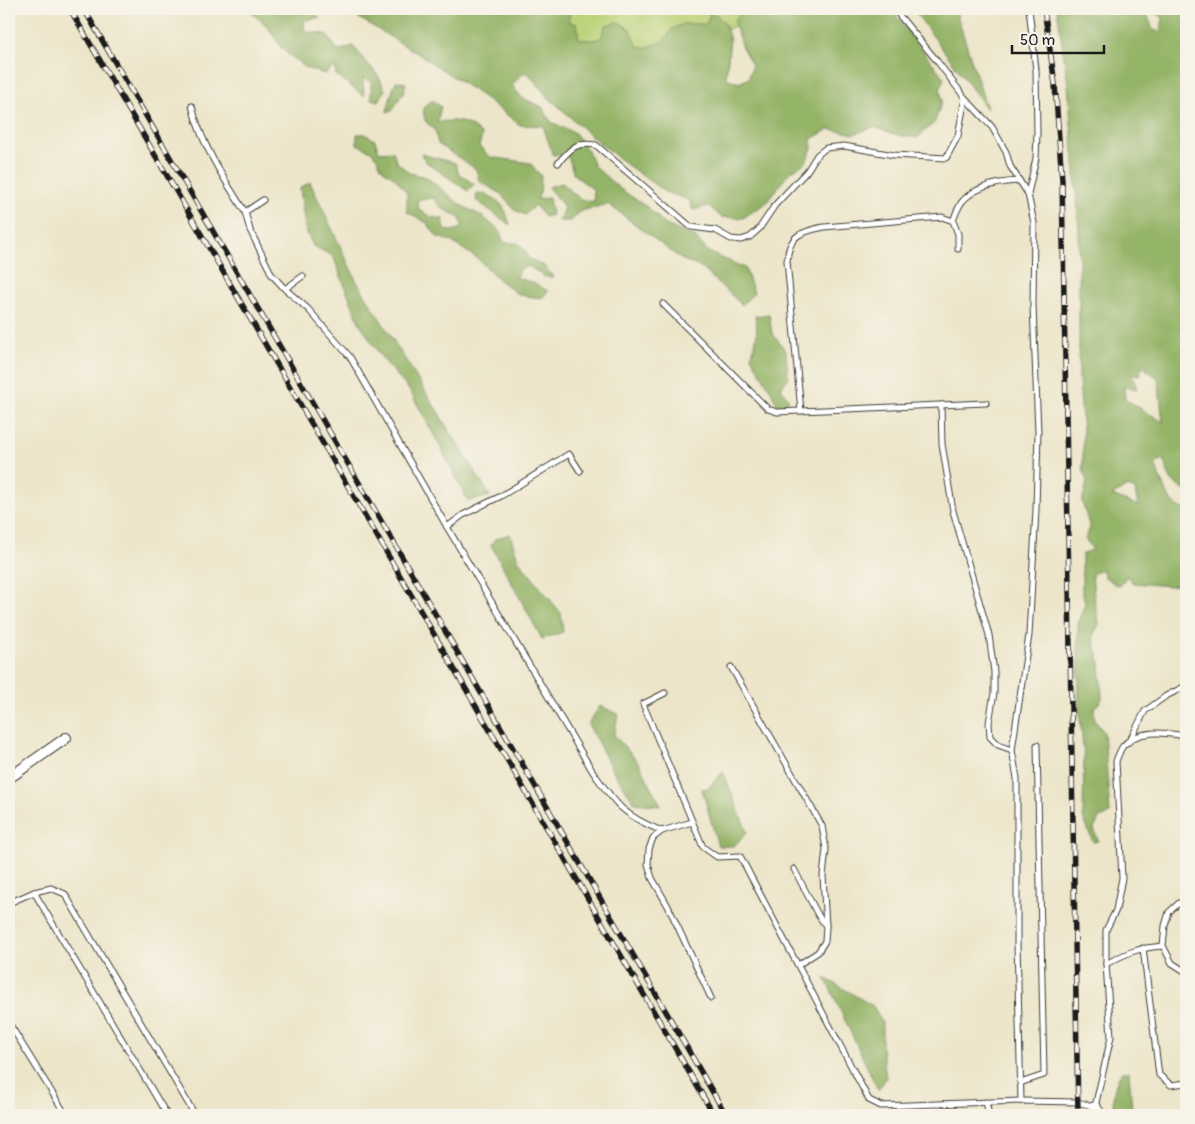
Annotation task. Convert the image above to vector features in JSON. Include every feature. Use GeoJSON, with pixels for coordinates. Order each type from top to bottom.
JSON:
{"type":"FeatureCollection","features":[{"type":"Feature","properties":{"kind":"street"},"geometry":{"type":"LineString","coordinates":[[9,778],[66,738]]}},
{"type":"Feature","properties":{"kind":"lane"},"geometry":{"type":"LineString","coordinates":[[894,9],[965,98],[992,127],[1006,152],[1010,166],[1028,194],[1034,223],[1033,306],[1038,432],[1036,500],[1029,635],[1012,750],[1017,778],[1017,943],[1021,1101]]}},
{"type":"Feature","properties":{"kind":"lane"},"geometry":{"type":"LineString","coordinates":[[1028,194],[1036,158],[1037,132],[1036,70],[1029,9]]}},
{"type":"Feature","properties":{"kind":"lane"},"geometry":{"type":"LineString","coordinates":[[558,163],[573,147],[583,143],[596,145],[691,227],[715,230],[731,239],[741,240],[750,237],[759,229],[776,205],[808,171],[817,155],[826,148],[844,146],[894,155],[946,158],[958,136],[965,98]]}},
{"type":"Feature","properties":{"kind":"lane"},"geometry":{"type":"LineString","coordinates":[[192,106],[196,123],[224,180],[245,212],[250,230],[272,275],[308,309],[350,357],[593,772],[611,798],[625,812],[662,831]]}},
{"type":"Feature","properties":{"kind":"lane"},"geometry":{"type":"LineString","coordinates":[[958,250],[958,234],[953,221],[962,202],[975,192],[993,184],[1019,181]]}},
{"type":"Feature","properties":{"kind":"lane"},"geometry":{"type":"LineString","coordinates":[[245,212],[264,200]]}},
{"type":"Feature","properties":{"kind":"lane"},"geometry":{"type":"LineString","coordinates":[[801,411],[787,261],[788,247],[794,239],[805,231],[824,227],[942,217],[953,221]]}},
{"type":"Feature","properties":{"kind":"lane"},"geometry":{"type":"LineString","coordinates":[[285,289],[303,276]]}},
{"type":"Feature","properties":{"kind":"lane"},"geometry":{"type":"LineString","coordinates":[[663,304],[768,409],[777,412],[986,403]]}},
{"type":"Feature","properties":{"kind":"lane"},"geometry":{"type":"LineString","coordinates":[[941,406],[942,444],[953,511],[989,634],[994,672],[994,693],[989,723],[990,738],[998,745],[1012,750]]}},
{"type":"Feature","properties":{"kind":"lane"},"geometry":{"type":"LineString","coordinates":[[448,527],[463,515],[501,496],[569,454],[580,471]]}},
{"type":"Feature","properties":{"kind":"lane"},"geometry":{"type":"LineString","coordinates":[[730,667],[822,826],[826,849],[823,876],[825,941],[818,952],[798,965]]}},
{"type":"Feature","properties":{"kind":"lane"},"geometry":{"type":"LineString","coordinates":[[1129,742],[1145,711],[1166,696],[1186,686]]}},
{"type":"Feature","properties":{"kind":"lane"},"geometry":{"type":"LineString","coordinates":[[665,693],[643,704],[703,847],[717,857],[740,856],[869,1100],[882,1106],[1021,1101],[1078,1102],[1098,1111],[1111,1037],[1106,964],[1106,930],[1116,910],[1122,878],[1116,761],[1123,746],[1138,736],[1159,732],[1186,736]]}},
{"type":"Feature","properties":{"kind":"lane"},"geometry":{"type":"LineString","coordinates":[[1020,1083],[1044,1075],[1037,745]]}},
{"type":"Feature","properties":{"kind":"lane"},"geometry":{"type":"LineString","coordinates":[[692,822],[662,831],[653,838],[649,849],[648,864],[652,878],[668,906],[711,998]]}},
{"type":"Feature","properties":{"kind":"lane"},"geometry":{"type":"LineString","coordinates":[[794,869],[818,915],[826,926]]}},
{"type":"Feature","properties":{"kind":"lane"},"geometry":{"type":"LineString","coordinates":[[9,903],[34,892],[51,888],[65,894],[195,1115]]}},
{"type":"Feature","properties":{"kind":"lane"},"geometry":{"type":"LineString","coordinates":[[34,892],[167,1115]]}},
{"type":"Feature","properties":{"kind":"lane"},"geometry":{"type":"LineString","coordinates":[[1186,905],[1179,903],[1169,912],[1164,926],[1162,946],[1172,963],[1186,972]]}},
{"type":"Feature","properties":{"kind":"lane"},"geometry":{"type":"LineString","coordinates":[[1106,964],[1127,952],[1162,946]]}},
{"type":"Feature","properties":{"kind":"lane"},"geometry":{"type":"LineString","coordinates":[[1143,948],[1159,1075],[1171,1085],[1186,1083]]}},
{"type":"Feature","properties":{"kind":"lane"},"geometry":{"type":"LineString","coordinates":[[9,1023],[66,1115]]}},
{"type":"Feature","properties":{"kind":"lane"},"geometry":{"type":"LineString","coordinates":[[986,1102],[989,1115]]}},
{"type":"Feature","properties":{"kind":"green space"},"geometry":{"type":"Polygon","coordinates":[[[254,9],[309,9],[320,18],[304,20],[305,32],[326,34],[338,51],[353,46],[379,77],[385,90],[379,101],[371,99],[371,82],[363,78],[364,96],[336,75],[335,66],[325,74],[306,68],[282,49],[268,27],[252,13],[254,9]]]}},
{"type":"Feature","properties":{"kind":"green space"},"geometry":{"type":"Polygon","coordinates":[[[344,9],[569,9],[570,22],[577,24],[579,39],[592,40],[601,38],[606,25],[618,22],[630,29],[638,47],[648,47],[664,41],[672,29],[683,24],[707,24],[711,9],[725,24],[730,40],[726,78],[739,83],[749,78],[752,65],[741,45],[734,21],[740,13],[732,13],[721,9],[775,9],[776,11],[784,9],[891,9],[944,78],[940,90],[942,100],[935,122],[917,138],[897,135],[874,127],[854,134],[829,129],[811,139],[812,148],[806,162],[789,173],[766,203],[743,218],[721,217],[709,206],[693,210],[689,200],[665,192],[589,134],[546,95],[527,72],[521,75],[512,85],[522,98],[542,107],[551,122],[575,133],[588,151],[594,166],[620,189],[647,207],[666,225],[696,238],[708,252],[745,268],[754,293],[742,305],[702,268],[681,259],[608,204],[581,211],[571,221],[559,221],[564,207],[548,187],[562,183],[580,199],[594,202],[593,189],[574,175],[568,156],[553,155],[543,126],[520,125],[485,98],[422,56],[344,9]]]}},
{"type":"Feature","properties":{"kind":"green space"},"geometry":{"type":"Polygon","coordinates":[[[540,9],[768,9],[644,71],[581,59],[540,9]]]}},
{"type":"Feature","properties":{"kind":"green space"},"geometry":{"type":"Polygon","coordinates":[[[913,9],[955,9],[987,109],[913,9]]]}},
{"type":"Feature","properties":{"kind":"green space"},"geometry":{"type":"Polygon","coordinates":[[[1057,9],[1125,9],[1130,16],[1147,14],[1153,30],[1161,32],[1163,17],[1151,11],[1151,9],[1186,9],[1186,492],[1171,480],[1163,459],[1155,463],[1171,501],[1185,511],[1182,537],[1186,556],[1186,582],[1171,586],[1133,583],[1127,576],[1121,584],[1116,585],[1105,577],[1102,569],[1092,574],[1099,624],[1093,636],[1100,663],[1102,699],[1094,709],[1095,721],[1104,732],[1110,814],[1099,818],[1094,829],[1098,841],[1093,842],[1083,817],[1084,757],[1079,708],[1078,622],[1085,603],[1082,590],[1082,555],[1093,549],[1085,539],[1090,528],[1082,502],[1087,482],[1083,470],[1083,434],[1079,380],[1079,227],[1068,85],[1057,9]],[[1142,366],[1140,375],[1132,374],[1137,389],[1124,387],[1125,399],[1163,422],[1158,378],[1142,366]],[[1127,486],[1112,496],[1138,506],[1135,490],[1127,486]]]}},
{"type":"Feature","properties":{"kind":"green space"},"geometry":{"type":"Polygon","coordinates":[[[396,81],[406,83],[404,91],[392,111],[387,112],[391,95],[396,81]]]}},
{"type":"Feature","properties":{"kind":"green space"},"geometry":{"type":"Polygon","coordinates":[[[432,100],[441,107],[437,122],[456,121],[471,126],[482,135],[479,146],[490,157],[530,163],[541,176],[540,193],[537,199],[549,198],[552,215],[544,217],[535,205],[525,215],[515,210],[500,193],[479,181],[476,169],[438,144],[435,130],[425,121],[423,108],[432,100]]]}},
{"type":"Feature","properties":{"kind":"green space"},"geometry":{"type":"Polygon","coordinates":[[[357,134],[365,134],[375,140],[379,152],[393,151],[396,161],[409,173],[426,177],[462,206],[480,215],[499,230],[504,243],[518,243],[526,252],[528,258],[544,266],[553,277],[545,277],[528,266],[519,270],[517,278],[532,282],[548,291],[542,298],[519,295],[499,280],[478,259],[451,241],[437,237],[427,223],[407,212],[407,193],[395,178],[382,169],[371,151],[357,144],[357,134]],[[434,198],[417,200],[419,210],[431,217],[443,219],[445,230],[452,231],[462,228],[461,220],[456,215],[442,208],[434,198]]]}},
{"type":"Feature","properties":{"kind":"green space"},"geometry":{"type":"Polygon","coordinates":[[[421,154],[455,163],[459,174],[474,184],[468,191],[426,162],[421,154]]]}},
{"type":"Feature","properties":{"kind":"green space"},"geometry":{"type":"Polygon","coordinates":[[[310,182],[356,280],[490,496],[468,501],[410,391],[382,358],[359,322],[333,256],[313,246],[305,228],[300,188],[310,182]]]}},
{"type":"Feature","properties":{"kind":"green space"},"geometry":{"type":"Polygon","coordinates":[[[477,193],[495,199],[506,212],[510,225],[476,200],[477,193]]]}},
{"type":"Feature","properties":{"kind":"green space"},"geometry":{"type":"Polygon","coordinates":[[[769,314],[772,333],[786,351],[788,378],[781,388],[789,400],[778,408],[751,356],[756,336],[755,316],[769,314]]]}},
{"type":"Feature","properties":{"kind":"green space"},"geometry":{"type":"Polygon","coordinates":[[[510,534],[518,560],[561,613],[563,632],[542,639],[491,545],[495,539],[510,534]]]}},
{"type":"Feature","properties":{"kind":"green space"},"geometry":{"type":"Polygon","coordinates":[[[600,706],[618,714],[614,735],[639,763],[661,806],[635,803],[613,771],[588,724],[600,706]]]}},
{"type":"Feature","properties":{"kind":"green space"},"geometry":{"type":"Polygon","coordinates":[[[723,772],[747,832],[734,846],[718,846],[702,789],[708,788],[723,772]]]}},
{"type":"Feature","properties":{"kind":"green space"},"geometry":{"type":"Polygon","coordinates":[[[825,978],[873,1006],[882,1022],[882,1048],[886,1078],[878,1090],[825,978]]]}},
{"type":"Feature","properties":{"kind":"green space"},"geometry":{"type":"Polygon","coordinates":[[[1121,1072],[1129,1072],[1132,1110],[1128,1115],[1115,1115],[1113,1103],[1114,1093],[1121,1072]]]}},
{"type":"Feature","properties":{"kind":"railway"},"geometry":{"type":"LineString","coordinates":[[70,9],[714,1115]]}},
{"type":"Feature","properties":{"kind":"railway"},"geometry":{"type":"LineString","coordinates":[[84,9],[726,1115]]}},
{"type":"Feature","properties":{"kind":"railway"},"geometry":{"type":"LineString","coordinates":[[1044,9],[1055,84],[1062,180],[1078,1115]]}}]}
